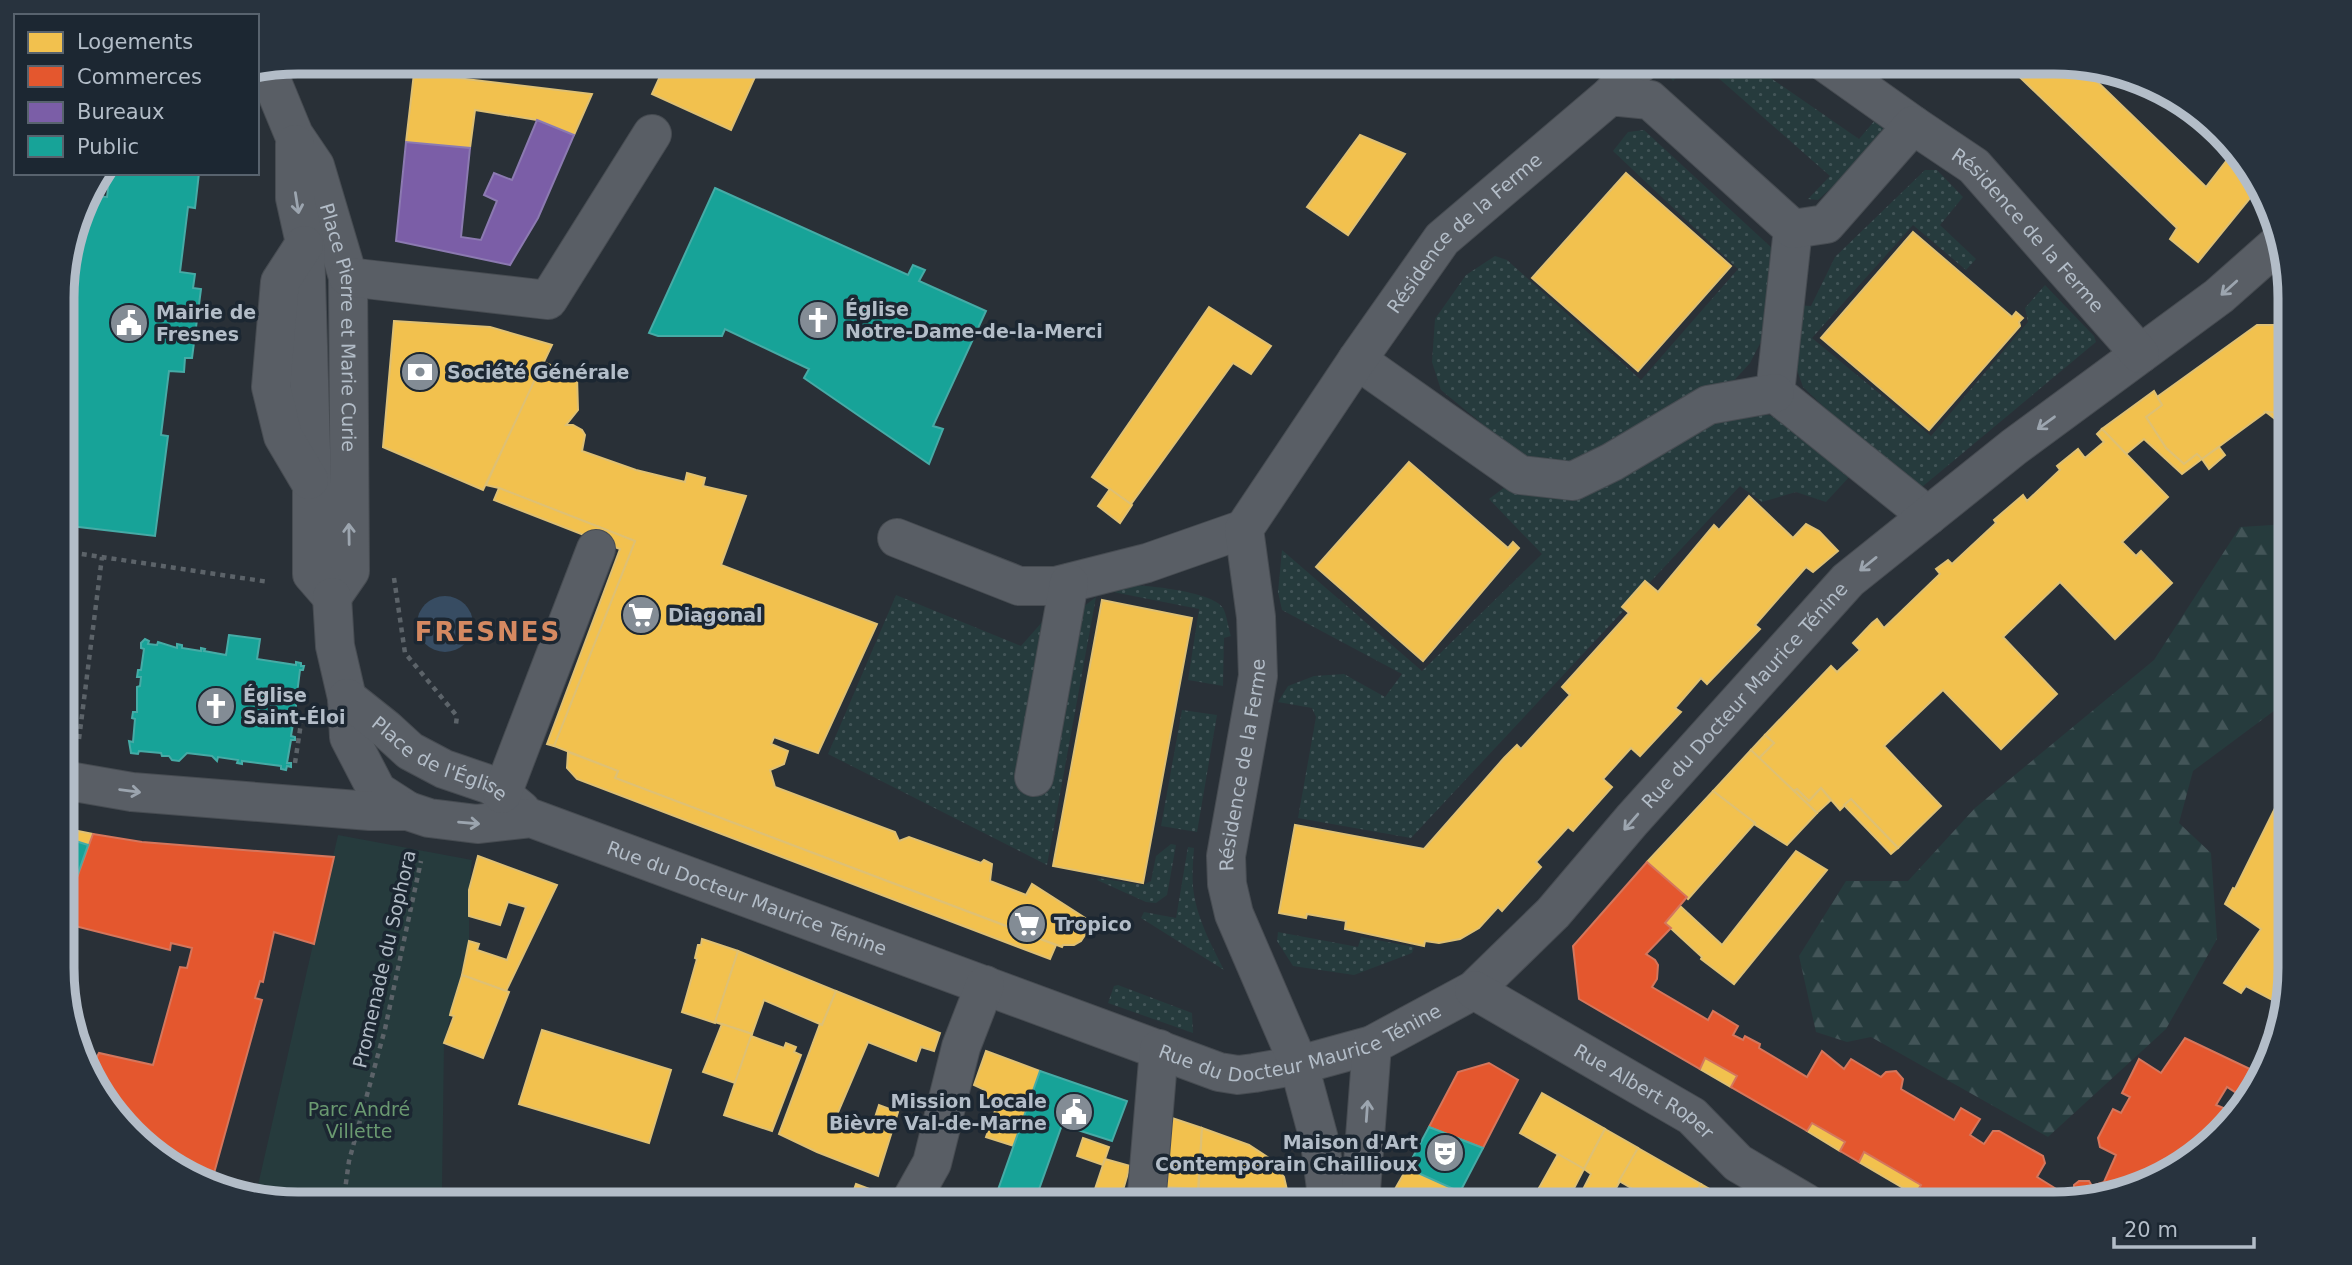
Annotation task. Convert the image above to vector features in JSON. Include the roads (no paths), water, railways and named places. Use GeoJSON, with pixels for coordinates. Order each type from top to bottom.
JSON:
{"type":"FeatureCollection","features":[{"type":"Feature","properties":{"kind":"street","name":"Résidence de la Ferme"},"geometry":{"type":"LineString","coordinates":[[1326,1191],[1320,1143],[1299,1065],[1234,914],[1227,884],[1226,856],[1258,676],[1256,617],[1244,529],[1442,239],[1610,96],[1630,74]]}},
{"type":"Feature","properties":{"kind":"street","name":"Résidence de la Ferme"},"geometry":{"type":"LineString","coordinates":[[1841,74],[1974,166],[2140,354]]}},
{"type":"Feature","properties":{"kind":"street","name":"Place Pierre et Marie Curie"},"geometry":{"type":"LineString","coordinates":[[269,75],[295,135],[315,166],[348,277],[350,571],[332,597]]}},
{"type":"Feature","properties":{"kind":"street"},"geometry":{"type":"LineString","coordinates":[[1610,96],[1650,100],[1793,229],[1826,225],[1913,125]]}},
{"type":"Feature","properties":{"kind":"street"},"geometry":{"type":"LineString","coordinates":[[348,277],[548,300],[652,134]]}},
{"type":"Feature","properties":{"kind":"street"},"geometry":{"type":"LineString","coordinates":[[295,135],[295,198],[305,243],[312,574],[332,597]]}},
{"type":"Feature","properties":{"kind":"street"},"geometry":{"type":"LineString","coordinates":[[1775,393],[1793,229]]}},
{"type":"Feature","properties":{"kind":"street","name":"Rue du Docteur Maurice Ténine"},"geometry":{"type":"LineString","coordinates":[[74,781],[132,792],[370,811],[408,811],[429,818],[477,824],[531,818],[1219,1072],[1238,1075],[1299,1065],[1372,1045],[1474,990],[1553,913],[1632,820],[1848,580],[2014,447],[2219,296],[2273,248]]}},
{"type":"Feature","properties":{"kind":"street"},"geometry":{"type":"LineString","coordinates":[[1357,360],[1520,475],[1573,481],[1612,462],[1708,405],[1775,393],[1928,516]]}},
{"type":"Feature","properties":{"kind":"street"},"geometry":{"type":"LineString","coordinates":[[897,538],[1019,586],[1056,586],[1147,563],[1244,529]]}},
{"type":"Feature","properties":{"kind":"street"},"geometry":{"type":"LineString","coordinates":[[502,794],[596,550]]}},
{"type":"Feature","properties":{"kind":"street"},"geometry":{"type":"LineString","coordinates":[[1034,777],[1069,583]]}},
{"type":"Feature","properties":{"kind":"street","name":"Place de l'Église"},"geometry":{"type":"LineString","coordinates":[[332,597],[335,646],[347,698],[349,737],[377,791],[408,811]]}},
{"type":"Feature","properties":{"kind":"street","name":"Place de l'Église"},"geometry":{"type":"LineString","coordinates":[[347,698],[410,751],[444,769],[491,785],[531,818]]}},
{"type":"Feature","properties":{"kind":"street"},"geometry":{"type":"LineString","coordinates":[[319,806],[350,789],[365,770],[386,729]]}},
{"type":"Feature","properties":{"kind":"street"},"geometry":{"type":"LineString","coordinates":[[916,1192],[932,1163],[961,1047],[985,985]]}},
{"type":"Feature","properties":{"kind":"street","name":"Rue Albert Roper"},"geometry":{"type":"LineString","coordinates":[[1474,990],[1692,1116],[1738,1163],[1786,1191]]}},
{"type":"Feature","properties":{"kind":"street"},"geometry":{"type":"LineString","coordinates":[[1361,1191],[1372,1045]]}},
{"type":"Feature","properties":{"kind":"street"},"geometry":{"type":"LineString","coordinates":[[1147,1192],[1159,1049]]}},
{"type":"Feature","properties":{"kind":"water"},"geometry":{"type":"Polygon","coordinates":[[[445,596],[460,601],[468,609],[473,624],[468,639],[460,647],[445,652],[430,647],[422,639],[417,624],[422,609],[430,601],[445,596]]]}},
{"type":"Feature","properties":{"kind":"place","name":"Église Notre-Dame-de-la-Merci"},"geometry":{"type":"Point","coordinates":[818,320]}},
{"type":"Feature","properties":{"kind":"place","name":"Mairie de Fresnes"},"geometry":{"type":"Point","coordinates":[129,323]}},
{"type":"Feature","properties":{"kind":"place","name":"Société Générale"},"geometry":{"type":"Point","coordinates":[420,372]}},
{"type":"Feature","properties":{"kind":"place","name":"Diagonal"},"geometry":{"type":"Point","coordinates":[641,615]}},
{"type":"Feature","properties":{"kind":"place","name":"Église Saint-Éloi"},"geometry":{"type":"Point","coordinates":[216,706]}},
{"type":"Feature","properties":{"kind":"place","name":"Tropico"},"geometry":{"type":"Point","coordinates":[1027,924]}},
{"type":"Feature","properties":{"kind":"place","name":"Mission Locale Bièvre Val-de-Marne"},"geometry":{"type":"Point","coordinates":[1074,1112]}},
{"type":"Feature","properties":{"kind":"place","name":"Maison d'Art Contemporain Chaillioux"},"geometry":{"type":"Point","coordinates":[1445,1153]}},
{"type":"Feature","properties":{"kind":"district","name":"FRESNES"},"geometry":{"type":"Point","coordinates":[488,632]}},
{"type":"Feature","properties":{"kind":"park label","name":"Parc André Villette"},"geometry":{"type":"Point","coordinates":[359,1120]}}]}
